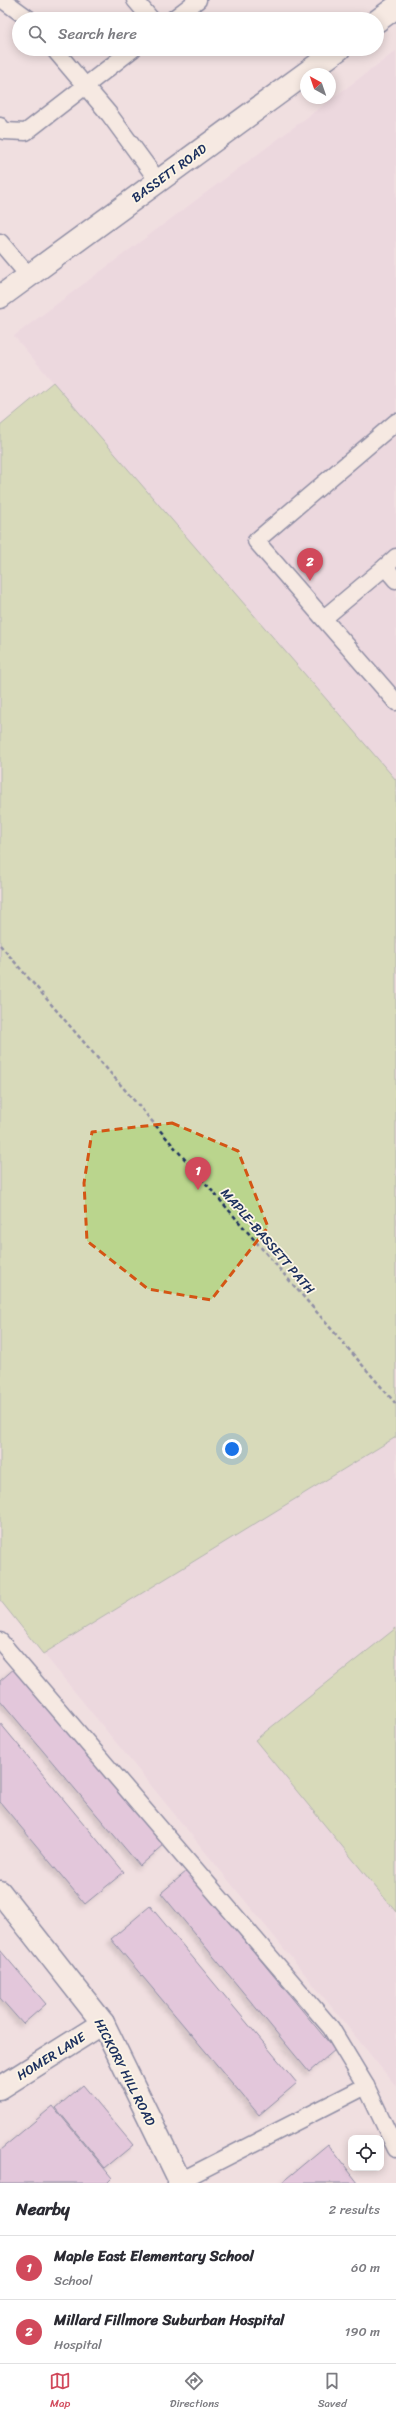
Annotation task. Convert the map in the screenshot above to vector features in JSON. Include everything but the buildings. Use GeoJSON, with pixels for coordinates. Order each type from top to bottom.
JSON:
{"type":"FeatureCollection","features":[{"type":"Feature","properties":{"kind":"street"},"geometry":{"type":"LineString","coordinates":[[384,16],[396,7]]}},
{"type":"Feature","properties":{"kind":"street","name":"BASSETT ROAD"},"geometry":{"type":"LineString","coordinates":[[0,298],[28,275],[329,56]]}},
{"type":"Feature","properties":{"kind":"street","name":"HICKORY HILL ROAD"},"geometry":{"type":"LineString","coordinates":[[0,1892],[103,2023],[179,2182]]}},
{"type":"Feature","properties":{"kind":"street","name":"HOMER LANE"},"geometry":{"type":"LineString","coordinates":[[0,2088],[103,2023]]}},
{"type":"Feature","properties":{"kind":"lane"},"geometry":{"type":"LineString","coordinates":[[3,0],[19,12]]}},
{"type":"Feature","properties":{"kind":"lane"},"geometry":{"type":"LineString","coordinates":[[135,0],[145,12]]}},
{"type":"Feature","properties":{"kind":"lane"},"geometry":{"type":"LineString","coordinates":[[182,12],[198,0]]}},
{"type":"Feature","properties":{"kind":"lane"},"geometry":{"type":"LineString","coordinates":[[60,56],[109,114],[158,181]]}},
{"type":"Feature","properties":{"kind":"lane"},"geometry":{"type":"LineString","coordinates":[[0,126],[4,131],[26,132],[124,56]]}},
{"type":"Feature","properties":{"kind":"lane"},"geometry":{"type":"LineString","coordinates":[[0,242],[28,275]]}},
{"type":"Feature","properties":{"kind":"lane"},"geometry":{"type":"LineString","coordinates":[[396,422],[256,541],[396,702]]}},
{"type":"Feature","properties":{"kind":"lane"},"geometry":{"type":"LineString","coordinates":[[324,618],[390,562],[396,580]]}},
{"type":"Feature","properties":{"kind":"lane"},"geometry":{"type":"LineString","coordinates":[[0,1641],[331,2028],[366,2086],[396,2148]]}},
{"type":"Feature","properties":{"kind":"lane"},"geometry":{"type":"LineString","coordinates":[[179,2182],[366,2086]]}},
{"type":"Feature","properties":{"kind":"path","name":"MAPLE-BASSETT PATH"},"geometry":{"type":"LineString","coordinates":[[0,945],[396,1404]]}},
{"type":"Feature","properties":{"kind":"highlighted area"},"geometry":{"type":"Polygon","coordinates":[[[172,1123],[238,1151],[268,1227],[211,1300],[148,1289],[87,1241],[84,1183],[92,1132],[172,1123]]]}},
{"type":"Feature","properties":{"kind":"shaded area"},"geometry":{"type":"Polygon","coordinates":[[[396,51],[396,2086],[0,1600],[0,426],[53,382],[14,336],[325,104],[336,104],[336,96],[396,51]]]}},
{"type":"Feature","properties":{"kind":"green space"},"geometry":{"type":"Polygon","coordinates":[[[53,382],[396,780],[396,1437],[43,1654],[0,1600],[0,426],[53,382]]]}},
{"type":"Feature","properties":{"kind":"green space"},"geometry":{"type":"Polygon","coordinates":[[[396,1628],[396,1912],[255,1740],[396,1628]]]}},
{"type":"Feature","properties":{"kind":"place","name":"Millard Fillmore Suburban Hospital"},"geometry":{"type":"Point","coordinates":[310,581]}},
{"type":"Feature","properties":{"kind":"place","name":"Maple East Elementary School"},"geometry":{"type":"Point","coordinates":[198,1190]}}]}
